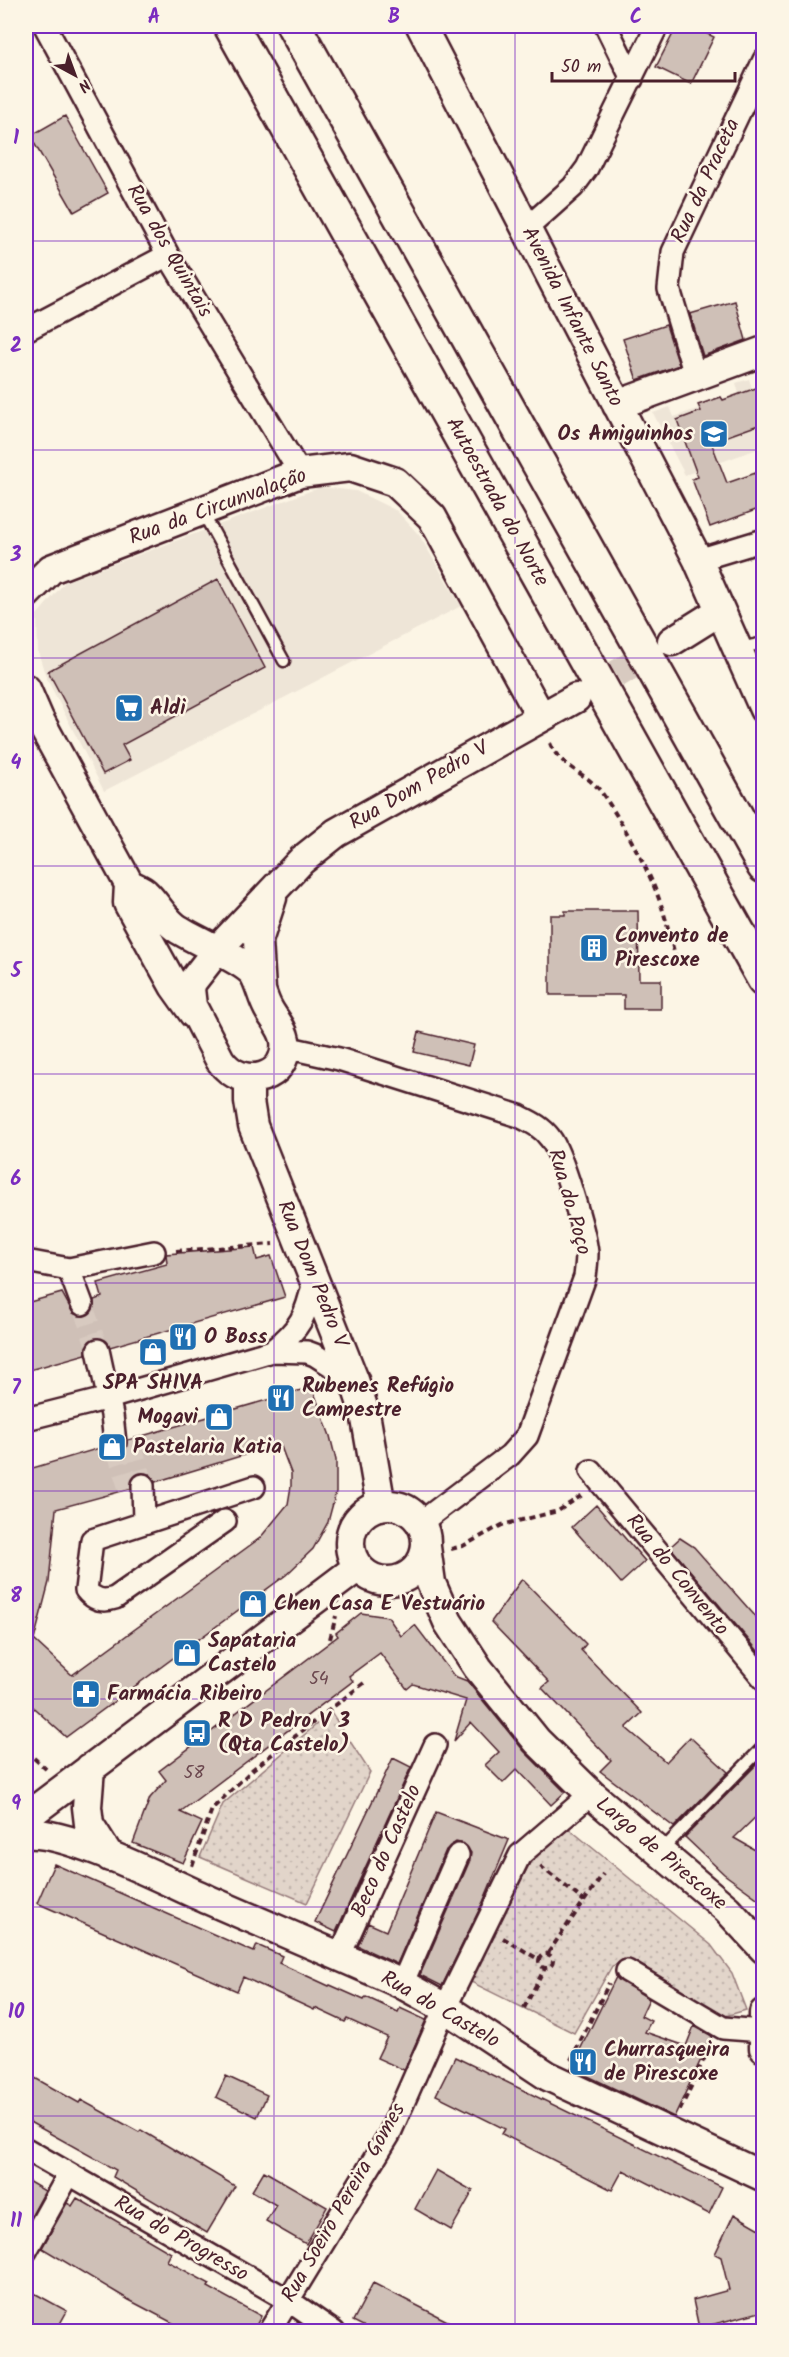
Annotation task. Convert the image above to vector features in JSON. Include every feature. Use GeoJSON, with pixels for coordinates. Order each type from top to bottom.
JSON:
{"type":"FeatureCollection","features":[{"type":"Feature","properties":{"kind":"highway","name":"Autoestrada do Norte"},"geometry":{"type":"LineString","coordinates":[[231,26],[764,979]]}},
{"type":"Feature","properties":{"kind":"highway"},"geometry":{"type":"LineString","coordinates":[[294,26],[764,866]]}},
{"type":"Feature","properties":{"kind":"street","name":"Rua dos Quintais"},"geometry":{"type":"LineString","coordinates":[[45,26],[168,255],[300,473]]}},
{"type":"Feature","properties":{"kind":"street","name":"Avenida Infante Santo"},"geometry":{"type":"LineString","coordinates":[[421,26],[698,560],[720,611],[750,646],[764,709]]}},
{"type":"Feature","properties":{"kind":"street"},"geometry":{"type":"LineString","coordinates":[[606,26],[632,79]]}},
{"type":"Feature","properties":{"kind":"street"},"geometry":{"type":"LineString","coordinates":[[526,229],[573,187],[587,168],[657,26]]}},
{"type":"Feature","properties":{"kind":"street","name":"Rua da Praceta"},"geometry":{"type":"LineString","coordinates":[[695,375],[669,289],[673,252],[764,60]]}},
{"type":"Feature","properties":{"kind":"street"},"geometry":{"type":"LineString","coordinates":[[26,330],[168,255]]}},
{"type":"Feature","properties":{"kind":"street"},"geometry":{"type":"LineString","coordinates":[[617,405],[764,351]]}},
{"type":"Feature","properties":{"kind":"street","name":"Rua da Circunvalação"},"geometry":{"type":"LineString","coordinates":[[26,594],[51,569],[300,473],[350,467],[395,482],[432,517],[541,717]]}},
{"type":"Feature","properties":{"kind":"street"},"geometry":{"type":"LineString","coordinates":[[698,560],[764,540]]}},
{"type":"Feature","properties":{"kind":"street"},"geometry":{"type":"LineString","coordinates":[[672,641],[720,611]]}},
{"type":"Feature","properties":{"kind":"street"},"geometry":{"type":"LineString","coordinates":[[26,689],[39,719],[129,884]]}},
{"type":"Feature","properties":{"kind":"street","name":"Rua Dom Pedro V"},"geometry":{"type":"LineString","coordinates":[[381,1506],[365,1413],[254,1126],[249,1101],[249,1079],[238,1077],[225,1068],[192,1006],[190,989],[302,860],[336,833],[576,698]]}},
{"type":"Feature","properties":{"kind":"street","name":"Rua Dom Pedro V"},"geometry":{"type":"LineString","coordinates":[[198,1018],[174,986],[128,903],[129,884],[144,892],[174,927],[217,960],[254,975],[282,1030],[285,1047]]}},
{"type":"Feature","properties":{"kind":"street","name":"Rua Dom Pedro V"},"geometry":{"type":"LineString","coordinates":[[262,994],[258,941],[275,890]]}},
{"type":"Feature","properties":{"kind":"street"},"geometry":{"type":"LineString","coordinates":[[249,1079],[257,1079],[270,1073],[280,1061],[285,1047]]}},
{"type":"Feature","properties":{"kind":"street","name":"Rua do Poço"},"geometry":{"type":"LineString","coordinates":[[285,1047],[350,1063],[519,1116],[540,1127],[556,1149],[584,1239],[587,1263],[585,1277],[527,1436],[424,1542]]}},
{"type":"Feature","properties":{"kind":"street"},"geometry":{"type":"LineString","coordinates":[[26,1261],[69,1269],[154,1252]]}},
{"type":"Feature","properties":{"kind":"street"},"geometry":{"type":"LineString","coordinates":[[69,1269],[82,1304]]}},
{"type":"Feature","properties":{"kind":"street"},"geometry":{"type":"LineString","coordinates":[[272,1351],[292,1335],[301,1323],[314,1281]]}},
{"type":"Feature","properties":{"kind":"street"},"geometry":{"type":"LineString","coordinates":[[98,1350],[110,1407],[123,1442]]}},
{"type":"Feature","properties":{"kind":"street"},"geometry":{"type":"LineString","coordinates":[[26,1419],[110,1407],[272,1351],[299,1351],[315,1354],[354,1380]]}},
{"type":"Feature","properties":{"kind":"street","name":"Rua do Convento"},"geometry":{"type":"LineString","coordinates":[[596,1477],[764,1679]]}},
{"type":"Feature","properties":{"kind":"street"},"geometry":{"type":"LineString","coordinates":[[136,1487],[144,1522]]}},
{"type":"Feature","properties":{"kind":"street"},"geometry":{"type":"LineString","coordinates":[[225,1521],[115,1598],[106,1601],[91,1596],[86,1590],[92,1540],[254,1487]]}},
{"type":"Feature","properties":{"kind":"street"},"geometry":{"type":"LineString","coordinates":[[424,1542],[422,1559],[415,1570],[393,1581],[368,1576],[358,1567],[352,1556],[350,1543],[352,1530],[369,1510],[392,1505],[413,1514],[424,1542],[432,1583],[448,1622],[478,1668],[537,1741],[591,1794]]}},
{"type":"Feature","properties":{"kind":"street"},"geometry":{"type":"LineString","coordinates":[[26,1817],[358,1567]]}},
{"type":"Feature","properties":{"kind":"street","name":"Beco do Castelo"},"geometry":{"type":"LineString","coordinates":[[339,1957],[435,1745]]}},
{"type":"Feature","properties":{"kind":"street"},"geometry":{"type":"LineString","coordinates":[[90,1768],[87,1807],[89,1824],[110,1857]]}},
{"type":"Feature","properties":{"kind":"street","name":"Largo de Pirescoxe"},"geometry":{"type":"LineString","coordinates":[[445,2008],[520,1855],[591,1794],[727,1909],[764,1949]]}},
{"type":"Feature","properties":{"kind":"street","name":"Rua do Castelo"},"geometry":{"type":"LineString","coordinates":[[26,1834],[59,1837],[110,1857],[402,1984],[445,2008],[560,2082],[764,2177]]}},
{"type":"Feature","properties":{"kind":"street"},"geometry":{"type":"LineString","coordinates":[[402,1984],[458,1855]]}},
{"type":"Feature","properties":{"kind":"street"},"geometry":{"type":"LineString","coordinates":[[627,1971],[719,2026],[763,2031]]}},
{"type":"Feature","properties":{"kind":"street","name":"Rua Soeiro Pereira Gomes"},"geometry":{"type":"LineString","coordinates":[[269,2331],[389,2135],[445,2008]]}},
{"type":"Feature","properties":{"kind":"street","name":"Rua do Progresso"},"geometry":{"type":"LineString","coordinates":[[26,2149],[288,2300],[334,2331]]}},
{"type":"Feature","properties":{"kind":"street"},"geometry":{"type":"LineString","coordinates":[[26,2251],[69,2174]]}},
{"type":"Feature","properties":{"kind":"lane"},"geometry":{"type":"LineString","coordinates":[[202,511],[284,660]]}},
{"type":"Feature","properties":{"kind":"lane"},"geometry":{"type":"LineString","coordinates":[[661,1852],[764,1746]]}},
{"type":"Feature","properties":{"kind":"path"},"geometry":{"type":"LineString","coordinates":[[541,717],[552,749],[569,766],[590,779],[601,792],[643,864],[659,898],[678,965]]}},
{"type":"Feature","properties":{"kind":"path"},"geometry":{"type":"LineString","coordinates":[[154,1252],[299,1242]]}},
{"type":"Feature","properties":{"kind":"path"},"geometry":{"type":"LineString","coordinates":[[424,1542],[463,1546],[502,1525],[558,1511],[596,1477]]}},
{"type":"Feature","properties":{"kind":"path"},"geometry":{"type":"LineString","coordinates":[[330,1639],[337,1618],[334,1612]]}},
{"type":"Feature","properties":{"kind":"path"},"geometry":{"type":"LineString","coordinates":[[180,1887],[194,1861],[212,1809],[253,1769],[364,1683]]}},
{"type":"Feature","properties":{"kind":"path"},"geometry":{"type":"LineString","coordinates":[[520,1855],[532,1859],[584,1901]]}},
{"type":"Feature","properties":{"kind":"path"},"geometry":{"type":"LineString","coordinates":[[538,1959],[548,1953],[603,1874]]}},
{"type":"Feature","properties":{"kind":"path"},"geometry":{"type":"LineString","coordinates":[[494,1932],[538,1959],[541,1966],[545,1968]]}},
{"type":"Feature","properties":{"kind":"path"},"geometry":{"type":"LineString","coordinates":[[524,2008],[545,1968],[552,1966],[554,1961],[548,1953]]}},
{"type":"Feature","properties":{"kind":"path"},"geometry":{"type":"LineString","coordinates":[[560,2082],[614,1973],[627,1971]]}},
{"type":"Feature","properties":{"kind":"path"},"geometry":{"type":"LineString","coordinates":[[669,2133],[719,2026]]}},
{"type":"Feature","properties":{"kind":"shaded area","name":"Os Amiguinhos"},"geometry":{"type":"Polygon","coordinates":[[[749,379],[763,421],[763,447],[685,475],[653,413],[670,407],[674,417],[739,394],[736,383],[749,379]]]}},
{"type":"Feature","properties":{"kind":"shaded area"},"geometry":{"type":"Polygon","coordinates":[[[321,487],[356,491],[397,511],[419,535],[461,606],[104,791],[46,677],[38,652],[37,615],[65,582],[321,487]]]}},
{"type":"Feature","properties":{"kind":"shaded area"},"geometry":{"type":"Polygon","coordinates":[[[331,1712],[370,1772],[307,1903],[200,1857],[223,1804],[331,1712]]]}},
{"type":"Feature","properties":{"kind":"shaded area"},"geometry":{"type":"Polygon","coordinates":[[[567,1827],[711,1945],[732,1973],[746,2010],[722,2017],[622,1962],[612,1966],[574,2033],[469,1981],[532,1859],[567,1827]]]}},
{"type":"Feature","properties":{"kind":"building"},"geometry":{"type":"Polygon","coordinates":[[[677,26],[691,26],[714,37],[691,84],[656,67],[677,26]]]}},
{"type":"Feature","properties":{"kind":"building"},"geometry":{"type":"Polygon","coordinates":[[[65,116],[108,193],[74,212],[30,136],[65,116]]]}},
{"type":"Feature","properties":{"kind":"building"},"geometry":{"type":"Polygon","coordinates":[[[735,301],[746,340],[703,356],[690,314],[735,301]]]}},
{"type":"Feature","properties":{"kind":"building"},"geometry":{"type":"Polygon","coordinates":[[[666,325],[679,365],[637,380],[623,339],[666,325]]]}},
{"type":"Feature","properties":{"kind":"building"},"geometry":{"type":"Polygon","coordinates":[[[764,385],[764,423],[711,442],[727,483],[764,470],[764,507],[710,527],[692,479],[698,477],[677,420],[701,411],[698,405],[721,397],[723,400],[764,385]]]}},
{"type":"Feature","properties":{"kind":"building","name":"Aldi"},"geometry":{"type":"Polygon","coordinates":[[[218,579],[265,668],[122,745],[130,760],[103,774],[48,671],[218,579]]]}},
{"type":"Feature","properties":{"kind":"building","name":"Convento de Pirescoxe"},"geometry":{"type":"Polygon","coordinates":[[[565,911],[638,911],[639,980],[661,980],[661,1009],[624,1009],[624,995],[550,995],[550,915],[565,915],[565,911]]]}},
{"type":"Feature","properties":{"kind":"building"},"geometry":{"type":"Polygon","coordinates":[[[419,1032],[474,1045],[469,1065],[414,1052],[419,1032]]]}},
{"type":"Feature","properties":{"kind":"building"},"geometry":{"type":"Polygon","coordinates":[[[254,1247],[257,1260],[271,1256],[285,1297],[110,1347],[102,1338],[95,1338],[86,1346],[86,1354],[26,1371],[26,1303],[62,1293],[73,1313],[86,1316],[92,1312],[94,1300],[102,1297],[98,1283],[167,1264],[166,1254],[254,1247]]]}},
{"type":"Feature","properties":{"kind":"building"},"geometry":{"type":"Polygon","coordinates":[[[312,1387],[336,1460],[336,1492],[328,1522],[313,1549],[286,1575],[66,1737],[26,1701],[26,1470],[103,1447],[109,1454],[117,1456],[126,1449],[128,1440],[312,1387]],[[280,1444],[155,1482],[150,1474],[142,1472],[132,1478],[130,1489],[56,1509],[49,1582],[34,1640],[72,1675],[260,1538],[288,1504],[291,1473],[280,1444]]]}},
{"type":"Feature","properties":{"kind":"building"},"geometry":{"type":"Polygon","coordinates":[[[596,1505],[645,1561],[621,1583],[572,1527],[596,1505]]]}},
{"type":"Feature","properties":{"kind":"building"},"geometry":{"type":"Polygon","coordinates":[[[680,1538],[694,1547],[764,1626],[764,1658],[670,1547],[680,1538]]]}},
{"type":"Feature","properties":{"kind":"building"},"geometry":{"type":"Polygon","coordinates":[[[522,1579],[586,1644],[581,1650],[642,1713],[626,1728],[666,1762],[690,1737],[728,1772],[674,1827],[600,1771],[611,1760],[542,1688],[549,1682],[491,1622],[522,1579]]]}},
{"type":"Feature","properties":{"kind":"building"},"geometry":{"type":"Polygon","coordinates":[[[361,1613],[388,1617],[401,1636],[415,1625],[454,1676],[467,1681],[524,1751],[565,1792],[551,1805],[517,1769],[503,1783],[485,1765],[499,1752],[471,1722],[454,1741],[466,1700],[413,1684],[407,1689],[380,1653],[349,1676],[353,1681],[180,1812],[202,1822],[183,1863],[133,1843],[150,1798],[166,1780],[159,1771],[338,1636],[336,1633],[361,1613]]]}},
{"type":"Feature","properties":{"kind":"building"},"geometry":{"type":"Polygon","coordinates":[[[764,1757],[764,1809],[734,1838],[764,1855],[764,1903],[724,1874],[685,1837],[764,1757]]]}},
{"type":"Feature","properties":{"kind":"building"},"geometry":{"type":"Polygon","coordinates":[[[393,1758],[411,1767],[336,1932],[315,1922],[393,1758]]]}},
{"type":"Feature","properties":{"kind":"building"},"geometry":{"type":"Polygon","coordinates":[[[436,1812],[509,1840],[483,1902],[442,1986],[420,1975],[470,1860],[471,1853],[464,1844],[456,1842],[446,1850],[397,1964],[358,1946],[368,1923],[386,1931],[436,1812]]]}},
{"type":"Feature","properties":{"kind":"building"},"geometry":{"type":"Polygon","coordinates":[[[54,1864],[254,1952],[257,1945],[282,1956],[279,1963],[329,1986],[364,2000],[366,1997],[398,2012],[400,2008],[426,2020],[404,2070],[377,2058],[387,2037],[347,2019],[345,2022],[315,2008],[314,2010],[243,1977],[237,1991],[37,1903],[54,1864]]]}},
{"type":"Feature","properties":{"kind":"building"},"geometry":{"type":"Polygon","coordinates":[[[616,1977],[649,1999],[641,2016],[651,2021],[645,2032],[686,2046],[694,2026],[712,2036],[674,2117],[571,2068],[616,1977]]]}},
{"type":"Feature","properties":{"kind":"building"},"geometry":{"type":"Polygon","coordinates":[[[455,2057],[722,2187],[709,2214],[623,2170],[612,2190],[502,2134],[505,2129],[436,2095],[455,2057]]]}},
{"type":"Feature","properties":{"kind":"building"},"geometry":{"type":"Polygon","coordinates":[[[26,2073],[79,2103],[81,2100],[139,2132],[141,2130],[235,2186],[207,2233],[113,2177],[116,2170],[26,2120],[26,2073]]]}},
{"type":"Feature","properties":{"kind":"building"},"geometry":{"type":"Polygon","coordinates":[[[226,2076],[267,2095],[257,2117],[216,2097],[226,2076]]]}},
{"type":"Feature","properties":{"kind":"building"},"geometry":{"type":"Polygon","coordinates":[[[436,2170],[473,2191],[451,2230],[415,2209],[436,2170]]]}},
{"type":"Feature","properties":{"kind":"building"},"geometry":{"type":"Polygon","coordinates":[[[264,2171],[327,2207],[306,2244],[266,2221],[276,2205],[252,2191],[264,2171]]]}},
{"type":"Feature","properties":{"kind":"building"},"geometry":{"type":"Polygon","coordinates":[[[26,2180],[45,2191],[26,2226],[26,2180]]]}},
{"type":"Feature","properties":{"kind":"building"},"geometry":{"type":"Polygon","coordinates":[[[77,2198],[171,2253],[167,2261],[210,2284],[208,2287],[261,2316],[253,2331],[188,2331],[129,2300],[42,2248],[67,2203],[72,2206],[77,2198]]]}},
{"type":"Feature","properties":{"kind":"building"},"geometry":{"type":"Polygon","coordinates":[[[734,2214],[760,2229],[764,2248],[764,2311],[699,2328],[693,2300],[729,2290],[721,2257],[715,2254],[734,2214]]]}},
{"type":"Feature","properties":{"kind":"building"},"geometry":{"type":"Polygon","coordinates":[[[373,2283],[467,2331],[373,2331],[353,2321],[373,2283]]]}},
{"type":"Feature","properties":{"kind":"building"},"geometry":{"type":"Polygon","coordinates":[[[34,2293],[67,2311],[56,2331],[26,2331],[26,2309],[34,2293]]]}},
{"type":"Feature","properties":{"kind":"tunnel"},"geometry":{"type":"LineString","coordinates":[[580,696],[667,644]]}},
{"type":"Feature","properties":{"kind":"tunnel"},"geometry":{"type":"LineString","coordinates":[[82,1304],[98,1350]]}},
{"type":"Feature","properties":{"kind":"tunnel"},"geometry":{"type":"LineString","coordinates":[[130,1440],[140,1476]]}},
{"type":"Feature","properties":{"kind":"tunnel"},"geometry":{"type":"LineString","coordinates":[[115,1443],[129,1489]]}},
{"type":"Feature","properties":{"kind":"place","name":"Os Amiguinhos"},"geometry":{"type":"Point","coordinates":[714,434]}},
{"type":"Feature","properties":{"kind":"place","name":"Aldi"},"geometry":{"type":"Point","coordinates":[129,708]}},
{"type":"Feature","properties":{"kind":"place","name":"Convento de Pirescoxe"},"geometry":{"type":"Point","coordinates":[594,948]}},
{"type":"Feature","properties":{"kind":"place","name":"O Boss"},"geometry":{"type":"Point","coordinates":[183,1337]}},
{"type":"Feature","properties":{"kind":"place","name":"SPA SHIVA"},"geometry":{"type":"Point","coordinates":[153,1352]}},
{"type":"Feature","properties":{"kind":"place","name":"Rubenes Refúgio Campestre"},"geometry":{"type":"Point","coordinates":[281,1398]}},
{"type":"Feature","properties":{"kind":"place","name":"Mogavi"},"geometry":{"type":"Point","coordinates":[219,1417]}},
{"type":"Feature","properties":{"kind":"place","name":"Pastelaria Katia"},"geometry":{"type":"Point","coordinates":[112,1447]}},
{"type":"Feature","properties":{"kind":"place","name":"Chen Casa E Vestuário"},"geometry":{"type":"Point","coordinates":[253,1604]}},
{"type":"Feature","properties":{"kind":"place","name":"Sapataria Castelo"},"geometry":{"type":"Point","coordinates":[187,1653]}},
{"type":"Feature","properties":{"kind":"place","name":"Farmácia Ribeiro"},"geometry":{"type":"Point","coordinates":[86,1694]}},
{"type":"Feature","properties":{"kind":"place","name":"R D Pedro V 3 (Qta Castelo)"},"geometry":{"type":"Point","coordinates":[197,1733]}},
{"type":"Feature","properties":{"kind":"place","name":"Churrasqueira de Pirescoxe"},"geometry":{"type":"Point","coordinates":[583,2062]}}]}
